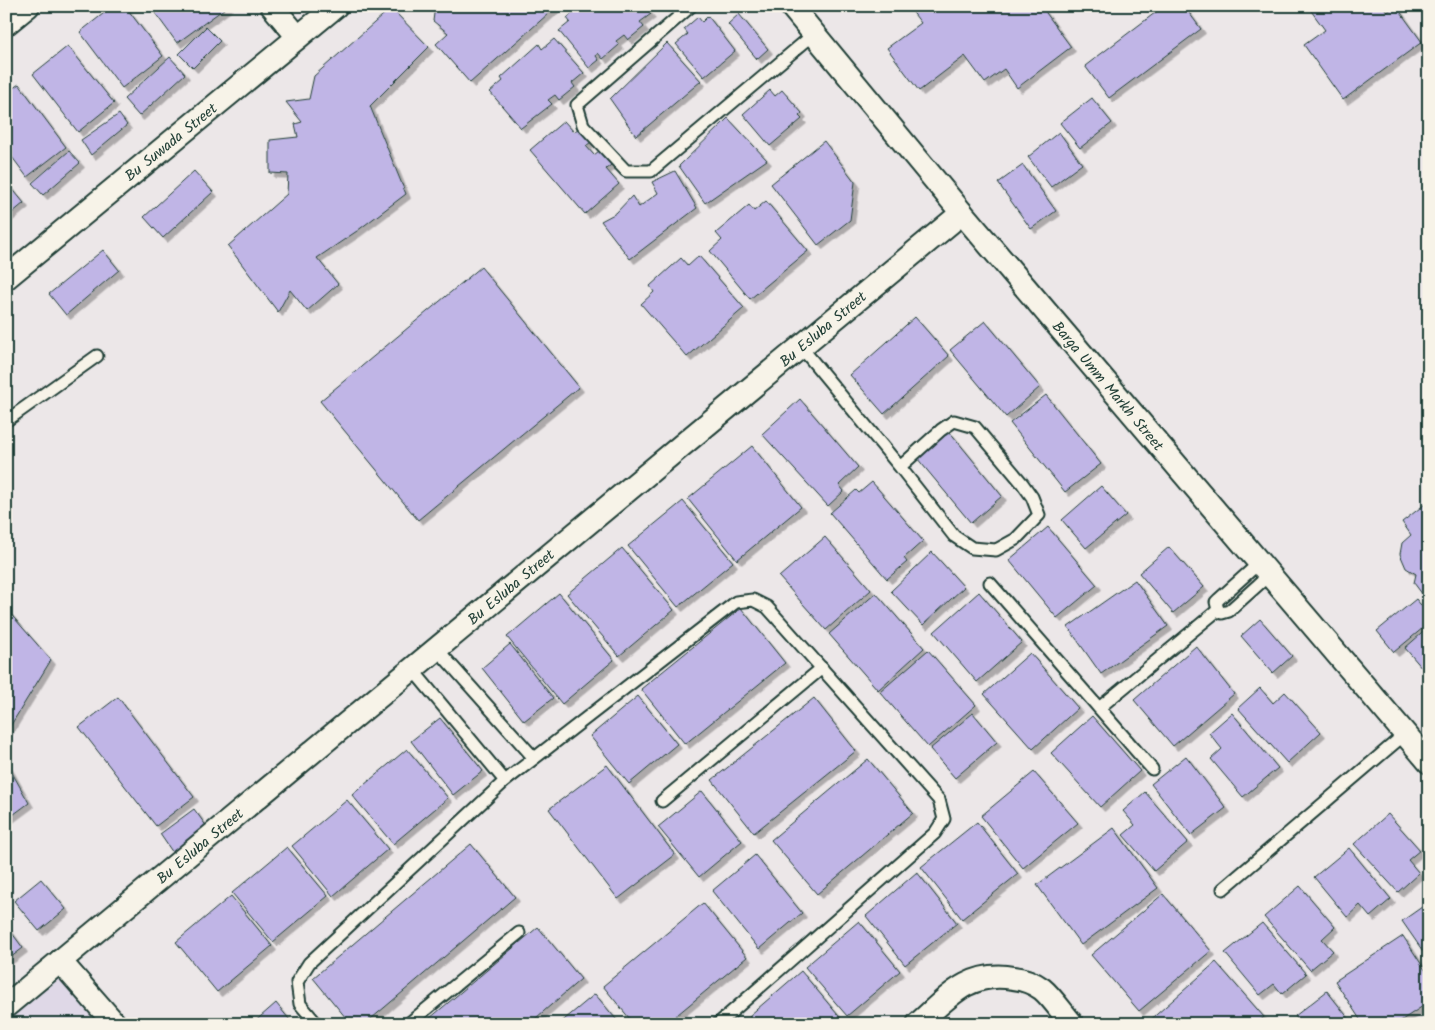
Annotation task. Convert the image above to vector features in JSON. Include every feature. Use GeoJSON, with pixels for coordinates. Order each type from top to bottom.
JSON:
{"type":"FeatureCollection","features":[{"type":"Feature","properties":{"kind":"street"},"geometry":{"type":"LineString","coordinates":[[6,24],[28,6]]}},
{"type":"Feature","properties":{"kind":"street"},"geometry":{"type":"LineString","coordinates":[[272,6],[298,37]]}},
{"type":"Feature","properties":{"kind":"street","name":"Bu Suwada Street"},"geometry":{"type":"LineString","coordinates":[[6,278],[336,6]]}},
{"type":"Feature","properties":{"kind":"street","name":"Barga Umm Markh Street"},"geometry":{"type":"LineString","coordinates":[[791,6],[962,213],[1429,762]]}},
{"type":"Feature","properties":{"kind":"street","name":"Bu Esluba Street"},"geometry":{"type":"LineString","coordinates":[[6,1006],[962,213]]}},
{"type":"Feature","properties":{"kind":"street"},"geometry":{"type":"LineString","coordinates":[[60,961],[115,1024]]}},
{"type":"Feature","properties":{"kind":"street"},"geometry":{"type":"LineString","coordinates":[[918,1024],[958,988],[978,978],[1000,975],[1022,979],[1042,989],[1072,1024]]}},
{"type":"Feature","properties":{"kind":"lane"},"geometry":{"type":"LineString","coordinates":[[691,6],[577,105],[583,124],[626,171],[651,171],[814,34]]}},
{"type":"Feature","properties":{"kind":"lane"},"geometry":{"type":"LineString","coordinates":[[801,347],[954,536],[972,548],[996,550],[1016,539],[1039,514],[1032,497],[1022,483],[975,427],[954,421],[941,430],[900,467]]}},
{"type":"Feature","properties":{"kind":"lane"},"geometry":{"type":"LineString","coordinates":[[6,421],[97,356]]}},
{"type":"Feature","properties":{"kind":"lane"},"geometry":{"type":"LineString","coordinates":[[1099,708],[1218,610],[1216,602],[1219,599],[1264,569]]}},
{"type":"Feature","properties":{"kind":"lane"},"geometry":{"type":"LineString","coordinates":[[990,583],[1152,769]]}},
{"type":"Feature","properties":{"kind":"lane"},"geometry":{"type":"LineString","coordinates":[[318,1024],[300,1004],[297,982],[309,963],[504,781],[736,602],[753,600],[767,607],[939,800],[944,819],[935,833],[718,1024]]}},
{"type":"Feature","properties":{"kind":"lane"},"geometry":{"type":"LineString","coordinates":[[436,649],[534,758]]}},
{"type":"Feature","properties":{"kind":"lane"},"geometry":{"type":"LineString","coordinates":[[662,801],[822,668]]}},
{"type":"Feature","properties":{"kind":"lane"},"geometry":{"type":"LineString","coordinates":[[413,670],[504,781]]}},
{"type":"Feature","properties":{"kind":"lane"},"geometry":{"type":"LineString","coordinates":[[1223,889],[1405,734]]}},
{"type":"Feature","properties":{"kind":"lane"},"geometry":{"type":"LineString","coordinates":[[408,1024],[519,933]]}},
{"type":"Feature","properties":{"kind":"shaded area"},"geometry":{"type":"Polygon","coordinates":[[[56,973],[101,1024],[6,1024],[6,1015],[56,973]]]}},
{"type":"Feature","properties":{"kind":"building"},"geometry":{"type":"Polygon","coordinates":[[[113,6],[125,6],[163,56],[122,88],[80,32],[113,6]]]}},
{"type":"Feature","properties":{"kind":"building"},"geometry":{"type":"Polygon","coordinates":[[[150,6],[228,6],[177,43],[150,6]]]}},
{"type":"Feature","properties":{"kind":"building"},"geometry":{"type":"Polygon","coordinates":[[[435,6],[557,6],[470,83],[436,44],[448,33],[433,21],[435,6]]]}},
{"type":"Feature","properties":{"kind":"building"},"geometry":{"type":"Polygon","coordinates":[[[581,6],[645,6],[651,14],[640,22],[644,27],[628,40],[624,35],[616,41],[619,45],[603,59],[598,53],[596,56],[599,60],[589,68],[559,31],[570,22],[567,18],[581,6]]]}},
{"type":"Feature","properties":{"kind":"building"},"geometry":{"type":"Polygon","coordinates":[[[908,6],[1041,6],[1071,47],[1017,88],[1004,69],[985,83],[965,56],[919,91],[887,48],[921,23],[908,6]]]}},
{"type":"Feature","properties":{"kind":"building"},"geometry":{"type":"Polygon","coordinates":[[[1164,6],[1184,6],[1201,29],[1109,98],[1085,66],[1164,6]]]}},
{"type":"Feature","properties":{"kind":"building"},"geometry":{"type":"Polygon","coordinates":[[[1312,6],[1383,6],[1387,12],[1396,6],[1422,42],[1343,100],[1304,45],[1325,30],[1309,8],[1312,6]]]}},
{"type":"Feature","properties":{"kind":"building"},"geometry":{"type":"Polygon","coordinates":[[[391,8],[429,47],[370,106],[406,194],[317,258],[338,284],[307,311],[290,290],[278,312],[228,246],[287,194],[288,174],[270,173],[270,140],[298,137],[295,124],[302,122],[286,102],[309,99],[314,76],[391,8]]]}},
{"type":"Feature","properties":{"kind":"building"},"geometry":{"type":"Polygon","coordinates":[[[739,14],[768,49],[757,59],[728,24],[739,14]]]}},
{"type":"Feature","properties":{"kind":"building"},"geometry":{"type":"Polygon","coordinates":[[[708,16],[735,51],[704,77],[676,44],[688,34],[684,29],[698,17],[702,22],[708,16]]]}},
{"type":"Feature","properties":{"kind":"building"},"geometry":{"type":"Polygon","coordinates":[[[206,27],[220,41],[193,68],[179,54],[206,27]]]}},
{"type":"Feature","properties":{"kind":"building"},"geometry":{"type":"Polygon","coordinates":[[[554,39],[584,73],[572,83],[575,87],[559,100],[555,95],[548,100],[552,104],[521,128],[490,92],[503,81],[501,78],[539,44],[542,49],[554,39]]]}},
{"type":"Feature","properties":{"kind":"building"},"geometry":{"type":"Polygon","coordinates":[[[667,43],[701,81],[636,136],[610,99],[667,43]]]}},
{"type":"Feature","properties":{"kind":"building"},"geometry":{"type":"Polygon","coordinates":[[[68,46],[114,103],[78,132],[33,74],[68,46]]]}},
{"type":"Feature","properties":{"kind":"building"},"geometry":{"type":"Polygon","coordinates":[[[170,57],[185,74],[139,116],[124,99],[170,57]]]}},
{"type":"Feature","properties":{"kind":"building"},"geometry":{"type":"Polygon","coordinates":[[[19,84],[66,147],[27,177],[6,149],[6,93],[19,84]]]}},
{"type":"Feature","properties":{"kind":"building"},"geometry":{"type":"Polygon","coordinates":[[[770,90],[775,96],[782,90],[802,113],[799,116],[802,119],[770,146],[743,114],[770,90]]]}},
{"type":"Feature","properties":{"kind":"building"},"geometry":{"type":"Polygon","coordinates":[[[1092,98],[1112,123],[1080,148],[1060,123],[1092,98]]]}},
{"type":"Feature","properties":{"kind":"building"},"geometry":{"type":"Polygon","coordinates":[[[119,114],[127,125],[91,155],[81,140],[119,114]]]}},
{"type":"Feature","properties":{"kind":"building"},"geometry":{"type":"Polygon","coordinates":[[[728,118],[767,160],[705,203],[679,166],[728,118]]]}},
{"type":"Feature","properties":{"kind":"building"},"geometry":{"type":"Polygon","coordinates":[[[564,121],[574,132],[580,127],[591,142],[586,146],[594,155],[599,151],[611,165],[606,169],[619,184],[585,214],[530,150],[564,121]]]}},
{"type":"Feature","properties":{"kind":"building"},"geometry":{"type":"Polygon","coordinates":[[[1059,132],[1082,164],[1051,187],[1028,157],[1059,132]]]}},
{"type":"Feature","properties":{"kind":"building"},"geometry":{"type":"Polygon","coordinates":[[[824,141],[855,182],[850,220],[818,245],[771,184],[824,141]]]}},
{"type":"Feature","properties":{"kind":"building"},"geometry":{"type":"Polygon","coordinates":[[[69,151],[80,163],[43,195],[32,183],[69,151]]]}},
{"type":"Feature","properties":{"kind":"building"},"geometry":{"type":"Polygon","coordinates":[[[1023,165],[1056,211],[1031,229],[998,183],[1023,165]]]}},
{"type":"Feature","properties":{"kind":"building"},"geometry":{"type":"Polygon","coordinates":[[[194,171],[213,192],[163,238],[144,217],[194,171]]]}},
{"type":"Feature","properties":{"kind":"building"},"geometry":{"type":"Polygon","coordinates":[[[675,171],[697,208],[630,259],[601,221],[616,213],[632,196],[639,207],[658,193],[652,182],[675,171]]]}},
{"type":"Feature","properties":{"kind":"building"},"geometry":{"type":"Polygon","coordinates":[[[6,181],[24,203],[6,218],[6,181]]]}},
{"type":"Feature","properties":{"kind":"building"},"geometry":{"type":"Polygon","coordinates":[[[766,201],[808,251],[750,299],[710,251],[722,240],[716,233],[749,205],[754,211],[766,201]]]}},
{"type":"Feature","properties":{"kind":"building"},"geometry":{"type":"Polygon","coordinates":[[[103,250],[119,270],[66,315],[49,294],[103,250]]]}},
{"type":"Feature","properties":{"kind":"building"},"geometry":{"type":"Polygon","coordinates":[[[699,256],[744,308],[687,357],[641,304],[654,292],[650,286],[681,258],[688,266],[699,256]]]}},
{"type":"Feature","properties":{"kind":"building"},"geometry":{"type":"Polygon","coordinates":[[[481,267],[579,387],[418,520],[320,401],[481,267]]]}},
{"type":"Feature","properties":{"kind":"building"},"geometry":{"type":"Polygon","coordinates":[[[915,317],[949,356],[884,414],[850,375],[915,317]]]}},
{"type":"Feature","properties":{"kind":"building"},"geometry":{"type":"Polygon","coordinates":[[[985,321],[1040,387],[1006,417],[950,350],[985,321]]]}},
{"type":"Feature","properties":{"kind":"building"},"geometry":{"type":"Polygon","coordinates":[[[1046,395],[1101,464],[1065,492],[1010,423],[1046,395]]]}},
{"type":"Feature","properties":{"kind":"building"},"geometry":{"type":"Polygon","coordinates":[[[800,399],[858,467],[839,485],[844,491],[828,506],[762,434],[800,399]]]}},
{"type":"Feature","properties":{"kind":"building"},"geometry":{"type":"Polygon","coordinates":[[[949,431],[1002,496],[971,523],[917,458],[949,431]]]}},
{"type":"Feature","properties":{"kind":"building"},"geometry":{"type":"Polygon","coordinates":[[[752,446],[801,507],[737,560],[688,499],[752,446]]]}},
{"type":"Feature","properties":{"kind":"building"},"geometry":{"type":"Polygon","coordinates":[[[872,482],[923,541],[904,558],[907,562],[887,579],[830,513],[856,490],[859,493],[872,482]]]}},
{"type":"Feature","properties":{"kind":"building"},"geometry":{"type":"Polygon","coordinates":[[[1101,486],[1126,515],[1086,548],[1062,520],[1101,486]]]}},
{"type":"Feature","properties":{"kind":"building"},"geometry":{"type":"Polygon","coordinates":[[[683,501],[733,562],[678,607],[628,546],[683,501]]]}},
{"type":"Feature","properties":{"kind":"building"},"geometry":{"type":"Polygon","coordinates":[[[1429,501],[1429,596],[1423,595],[1414,583],[1416,574],[1406,568],[1400,554],[1402,543],[1411,535],[1402,522],[1429,501]]]}},
{"type":"Feature","properties":{"kind":"building"},"geometry":{"type":"Polygon","coordinates":[[[1048,527],[1097,585],[1057,618],[1009,560],[1048,527]]]}},
{"type":"Feature","properties":{"kind":"building"},"geometry":{"type":"Polygon","coordinates":[[[825,537],[871,590],[826,630],[779,577],[825,537]]]}},
{"type":"Feature","properties":{"kind":"building"},"geometry":{"type":"Polygon","coordinates":[[[1169,547],[1204,587],[1173,613],[1139,573],[1169,547]]]}},
{"type":"Feature","properties":{"kind":"building"},"geometry":{"type":"Polygon","coordinates":[[[622,548],[674,610],[619,656],[567,594],[622,548]]]}},
{"type":"Feature","properties":{"kind":"building"},"geometry":{"type":"Polygon","coordinates":[[[932,552],[964,587],[923,625],[891,591],[932,552]]]}},
{"type":"Feature","properties":{"kind":"building"},"geometry":{"type":"Polygon","coordinates":[[[1135,580],[1168,626],[1101,674],[1068,627],[1135,580]]]}},
{"type":"Feature","properties":{"kind":"building"},"geometry":{"type":"Polygon","coordinates":[[[979,592],[1022,642],[977,682],[934,632],[979,592]]]}},
{"type":"Feature","properties":{"kind":"building"},"geometry":{"type":"Polygon","coordinates":[[[559,593],[614,660],[562,704],[507,637],[559,593]]]}},
{"type":"Feature","properties":{"kind":"building"},"geometry":{"type":"Polygon","coordinates":[[[876,593],[924,648],[878,690],[829,634],[876,593]]]}},
{"type":"Feature","properties":{"kind":"building"},"geometry":{"type":"Polygon","coordinates":[[[1416,599],[1429,615],[1429,623],[1394,652],[1377,631],[1416,599]]]}},
{"type":"Feature","properties":{"kind":"building"},"geometry":{"type":"Polygon","coordinates":[[[741,608],[785,663],[685,744],[641,689],[741,608]]]}},
{"type":"Feature","properties":{"kind":"building"},"geometry":{"type":"Polygon","coordinates":[[[8,611],[51,660],[6,733],[6,613],[8,611]]]}},
{"type":"Feature","properties":{"kind":"building"},"geometry":{"type":"Polygon","coordinates":[[[1260,619],[1292,656],[1273,673],[1241,636],[1260,619]]]}},
{"type":"Feature","properties":{"kind":"building"},"geometry":{"type":"Polygon","coordinates":[[[1429,627],[1429,676],[1405,648],[1429,627]]]}},
{"type":"Feature","properties":{"kind":"building"},"geometry":{"type":"Polygon","coordinates":[[[510,644],[553,698],[524,721],[482,668],[510,644]]]}},
{"type":"Feature","properties":{"kind":"building"},"geometry":{"type":"Polygon","coordinates":[[[1196,646],[1234,694],[1173,746],[1134,700],[1196,646]]]}},
{"type":"Feature","properties":{"kind":"building"},"geometry":{"type":"Polygon","coordinates":[[[928,650],[976,705],[928,747],[880,692],[928,650]]]}},
{"type":"Feature","properties":{"kind":"building"},"geometry":{"type":"Polygon","coordinates":[[[1030,653],[1078,708],[1033,749],[984,694],[1030,653]]]}},
{"type":"Feature","properties":{"kind":"building"},"geometry":{"type":"Polygon","coordinates":[[[1260,688],[1273,703],[1285,692],[1321,732],[1287,763],[1238,708],[1260,688]]]}},
{"type":"Feature","properties":{"kind":"building"},"geometry":{"type":"Polygon","coordinates":[[[638,696],[677,744],[629,784],[590,736],[638,696]]]}},
{"type":"Feature","properties":{"kind":"building"},"geometry":{"type":"Polygon","coordinates":[[[118,697],[194,797],[156,826],[79,727],[118,697]]]}},
{"type":"Feature","properties":{"kind":"building"},"geometry":{"type":"Polygon","coordinates":[[[814,698],[856,751],[754,833],[712,780],[814,698]]]}},
{"type":"Feature","properties":{"kind":"building"},"geometry":{"type":"Polygon","coordinates":[[[973,713],[997,742],[955,778],[930,749],[973,713]]]}},
{"type":"Feature","properties":{"kind":"building"},"geometry":{"type":"Polygon","coordinates":[[[1232,713],[1278,768],[1243,797],[1211,759],[1222,749],[1209,733],[1232,713]]]}},
{"type":"Feature","properties":{"kind":"building"},"geometry":{"type":"Polygon","coordinates":[[[1092,716],[1140,771],[1100,807],[1051,753],[1092,716]]]}},
{"type":"Feature","properties":{"kind":"building"},"geometry":{"type":"Polygon","coordinates":[[[440,718],[483,771],[453,795],[411,741],[440,718]]]}},
{"type":"Feature","properties":{"kind":"building"},"geometry":{"type":"Polygon","coordinates":[[[407,749],[448,798],[393,844],[352,795],[407,749]]]}},
{"type":"Feature","properties":{"kind":"building"},"geometry":{"type":"Polygon","coordinates":[[[1186,756],[1226,808],[1191,835],[1151,784],[1186,756]]]}},
{"type":"Feature","properties":{"kind":"building"},"geometry":{"type":"Polygon","coordinates":[[[868,759],[913,813],[817,894],[771,840],[868,759]]]}},
{"type":"Feature","properties":{"kind":"building"},"geometry":{"type":"Polygon","coordinates":[[[6,762],[29,803],[6,820],[6,762]]]}},
{"type":"Feature","properties":{"kind":"building"},"geometry":{"type":"Polygon","coordinates":[[[607,765],[675,855],[618,899],[549,809],[607,765]]]}},
{"type":"Feature","properties":{"kind":"building"},"geometry":{"type":"Polygon","coordinates":[[[1034,772],[1078,823],[1023,868],[981,816],[1034,772]]]}},
{"type":"Feature","properties":{"kind":"building"},"geometry":{"type":"Polygon","coordinates":[[[702,791],[742,841],[699,877],[658,827],[702,791]]]}},
{"type":"Feature","properties":{"kind":"building"},"geometry":{"type":"Polygon","coordinates":[[[1145,792],[1188,842],[1154,871],[1123,835],[1135,825],[1123,811],[1145,792]]]}},
{"type":"Feature","properties":{"kind":"building"},"geometry":{"type":"Polygon","coordinates":[[[347,800],[388,849],[333,896],[292,846],[347,800]]]}},
{"type":"Feature","properties":{"kind":"building"},"geometry":{"type":"Polygon","coordinates":[[[194,809],[207,827],[173,853],[160,834],[194,809]]]}},
{"type":"Feature","properties":{"kind":"building"},"geometry":{"type":"Polygon","coordinates":[[[1388,814],[1420,850],[1408,860],[1419,873],[1398,892],[1354,844],[1388,814]]]}},
{"type":"Feature","properties":{"kind":"building"},"geometry":{"type":"Polygon","coordinates":[[[977,822],[1018,874],[962,919],[921,867],[977,822]]]}},
{"type":"Feature","properties":{"kind":"building"},"geometry":{"type":"Polygon","coordinates":[[[1114,828],[1158,888],[1081,945],[1037,885],[1114,828]]]}},
{"type":"Feature","properties":{"kind":"building"},"geometry":{"type":"Polygon","coordinates":[[[471,844],[515,897],[365,1024],[351,1024],[313,978],[471,844]]]}},
{"type":"Feature","properties":{"kind":"building"},"geometry":{"type":"Polygon","coordinates":[[[287,847],[328,896],[273,942],[232,893],[287,847]]]}},
{"type":"Feature","properties":{"kind":"building"},"geometry":{"type":"Polygon","coordinates":[[[1349,848],[1391,899],[1370,917],[1360,905],[1347,917],[1314,877],[1349,848]]]}},
{"type":"Feature","properties":{"kind":"building"},"geometry":{"type":"Polygon","coordinates":[[[755,855],[802,913],[759,949],[712,891],[755,855]]]}},
{"type":"Feature","properties":{"kind":"building"},"geometry":{"type":"Polygon","coordinates":[[[917,872],[957,923],[905,965],[866,916],[917,872]]]}},
{"type":"Feature","properties":{"kind":"building"},"geometry":{"type":"Polygon","coordinates":[[[41,879],[66,909],[39,931],[14,901],[41,879]]]}},
{"type":"Feature","properties":{"kind":"building"},"geometry":{"type":"Polygon","coordinates":[[[1300,886],[1335,927],[1322,939],[1333,951],[1310,970],[1264,917],[1300,886]]]}},
{"type":"Feature","properties":{"kind":"building"},"geometry":{"type":"Polygon","coordinates":[[[1163,894],[1211,951],[1139,1011],[1091,955],[1163,894]]]}},
{"type":"Feature","properties":{"kind":"building"},"geometry":{"type":"Polygon","coordinates":[[[231,896],[272,946],[217,992],[176,942],[231,896]]]}},
{"type":"Feature","properties":{"kind":"building"},"geometry":{"type":"Polygon","coordinates":[[[1429,902],[1429,960],[1402,921],[1429,902]]]}},
{"type":"Feature","properties":{"kind":"building"},"geometry":{"type":"Polygon","coordinates":[[[703,903],[747,957],[666,1024],[634,1024],[603,986],[703,903]]]}},
{"type":"Feature","properties":{"kind":"building"},"geometry":{"type":"Polygon","coordinates":[[[859,921],[900,971],[847,1016],[805,967],[859,921]]]}},
{"type":"Feature","properties":{"kind":"building"},"geometry":{"type":"Polygon","coordinates":[[[1262,923],[1306,974],[1282,994],[1274,984],[1260,995],[1225,953],[1262,923]]]}},
{"type":"Feature","properties":{"kind":"building"},"geometry":{"type":"Polygon","coordinates":[[[6,925],[23,948],[6,961],[6,925]]]}},
{"type":"Feature","properties":{"kind":"building"},"geometry":{"type":"Polygon","coordinates":[[[538,927],[581,979],[529,1024],[423,1024],[538,927]]]}},
{"type":"Feature","properties":{"kind":"building"},"geometry":{"type":"Polygon","coordinates":[[[1403,936],[1429,976],[1429,1002],[1396,1024],[1363,1024],[1335,981],[1403,936]]]}},
{"type":"Feature","properties":{"kind":"building"},"geometry":{"type":"Polygon","coordinates":[[[1216,962],[1264,1017],[1256,1024],[1149,1024],[1148,1022],[1216,962]]]}},
{"type":"Feature","properties":{"kind":"building"},"geometry":{"type":"Polygon","coordinates":[[[801,971],[843,1021],[840,1024],[756,1024],[749,1016],[801,971]]]}},
{"type":"Feature","properties":{"kind":"building"},"geometry":{"type":"Polygon","coordinates":[[[1327,991],[1353,1024],[1301,1024],[1295,1016],[1327,991]]]}},
{"type":"Feature","properties":{"kind":"building"},"geometry":{"type":"Polygon","coordinates":[[[595,994],[620,1024],[559,1024],[595,994]]]}},
{"type":"Feature","properties":{"kind":"building"},"geometry":{"type":"Polygon","coordinates":[[[276,1003],[293,1024],[252,1024],[276,1003]]]}}]}
